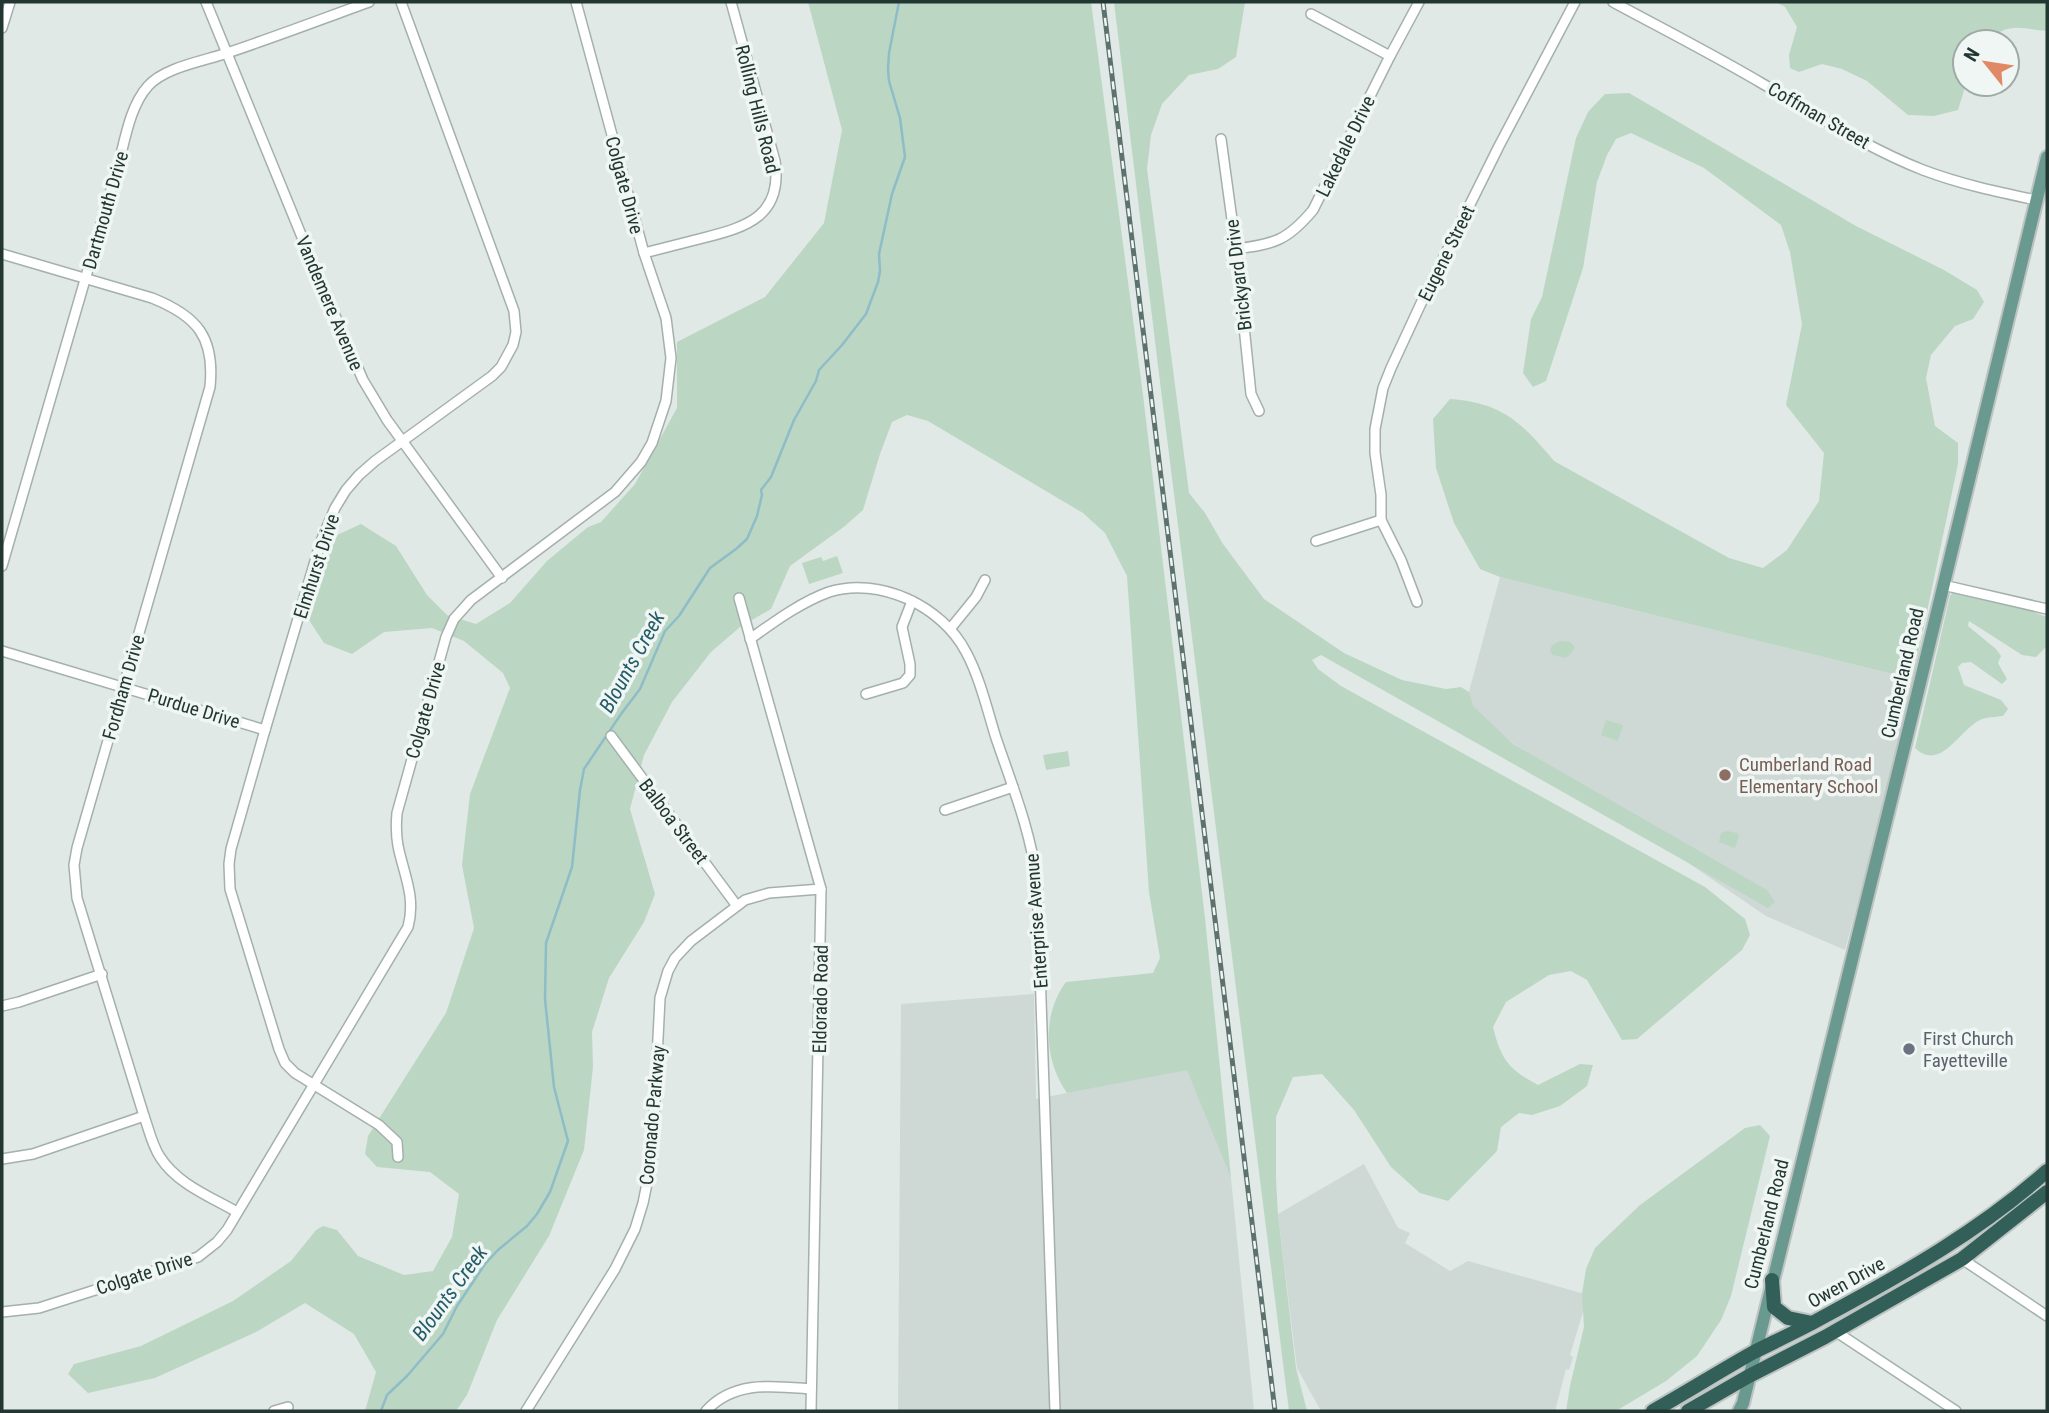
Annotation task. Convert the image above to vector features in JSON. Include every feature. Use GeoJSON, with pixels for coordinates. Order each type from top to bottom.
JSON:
{"type":"FeatureCollection","features":[{"type":"Feature","properties":{"kind":"highway","name":"Owen Drive"},"geometry":{"type":"LineString","coordinates":[[1653,1411],[1754,1352],[1913,1267],[2019,1196],[2047,1171]]}},
{"type":"Feature","properties":{"kind":"highway","name":"Owen Drive"},"geometry":{"type":"LineString","coordinates":[[1688,1411],[1962,1259],[2047,1192]]}},
{"type":"Feature","properties":{"kind":"highway"},"geometry":{"type":"LineString","coordinates":[[1772,1280],[1774,1307],[1788,1318],[1812,1323]]}},
{"type":"Feature","properties":{"kind":"main road","name":"Cumberland Road"},"geometry":{"type":"LineString","coordinates":[[1742,1408],[2047,156]]}},
{"type":"Feature","properties":{"kind":"street"},"geometry":{"type":"LineString","coordinates":[[2,28],[10,2]]}},
{"type":"Feature","properties":{"kind":"street","name":"Vandemere Avenue"},"geometry":{"type":"LineString","coordinates":[[206,2],[363,380],[374,400],[502,578]]}},
{"type":"Feature","properties":{"kind":"street","name":"Dartmouth Drive"},"geometry":{"type":"LineString","coordinates":[[2,566],[125,142],[141,96],[149,85],[166,73],[369,2]]}},
{"type":"Feature","properties":{"kind":"street","name":"Elmhurst Drive"},"geometry":{"type":"LineString","coordinates":[[398,1157],[397,1142],[379,1125],[290,1069],[279,1049],[234,904],[229,877],[231,849],[265,730],[321,541],[335,508],[346,490],[375,461],[492,376],[501,367],[513,345],[516,322],[514,311],[401,2]]}},
{"type":"Feature","properties":{"kind":"street","name":"Colgate Drive"},"geometry":{"type":"LineString","coordinates":[[2,1312],[39,1308],[198,1256],[217,1242],[408,928],[412,906],[397,842],[399,800],[448,631],[462,609],[615,492],[642,462],[652,443],[666,401],[671,358],[666,318],[644,253],[576,2]]}},
{"type":"Feature","properties":{"kind":"street","name":"Rolling Hills Road"},"geometry":{"type":"LineString","coordinates":[[644,253],[747,225],[762,215],[774,195],[775,161],[731,2]]}},
{"type":"Feature","properties":{"kind":"street","name":"Lakedale Drive"},"geometry":{"type":"LineString","coordinates":[[1236,249],[1267,244],[1284,237],[1298,228],[1313,210],[1419,2]]}},
{"type":"Feature","properties":{"kind":"street","name":"Eugene Street"},"geometry":{"type":"LineString","coordinates":[[1381,520],[1375,429],[1391,368],[1499,146],[1575,2]]}},
{"type":"Feature","properties":{"kind":"street","name":"Coffman Street"},"geometry":{"type":"LineString","coordinates":[[1613,2],[1741,70],[1893,157],[1958,182],[2036,200]]}},
{"type":"Feature","properties":{"kind":"street"},"geometry":{"type":"LineString","coordinates":[[1311,14],[1390,56]]}},
{"type":"Feature","properties":{"kind":"street","name":"Brickyard Drive"},"geometry":{"type":"LineString","coordinates":[[1221,139],[1251,394],[1259,411]]}},
{"type":"Feature","properties":{"kind":"street","name":"Fordham Drive"},"geometry":{"type":"LineString","coordinates":[[2,254],[152,298],[180,310],[204,337],[210,360],[210,387],[74,865],[78,898],[155,1148],[168,1167],[184,1181],[237,1212]]}},
{"type":"Feature","properties":{"kind":"street"},"geometry":{"type":"LineString","coordinates":[[1316,541],[1381,520],[1417,601]]}},
{"type":"Feature","properties":{"kind":"street"},"geometry":{"type":"LineString","coordinates":[[950,629],[976,597],[985,580]]}},
{"type":"Feature","properties":{"kind":"street"},"geometry":{"type":"LineString","coordinates":[[1942,585],[2047,609]]}},
{"type":"Feature","properties":{"kind":"street","name":"Enterprise Avenue"},"geometry":{"type":"LineString","coordinates":[[750,639],[817,597],[831,592],[867,589],[912,601],[934,614],[965,649],[972,665],[1029,836],[1037,882],[1055,1411]]}},
{"type":"Feature","properties":{"kind":"street","name":"Eldorado Road"},"geometry":{"type":"LineString","coordinates":[[739,598],[821,889],[811,1411]]}},
{"type":"Feature","properties":{"kind":"street"},"geometry":{"type":"LineString","coordinates":[[866,694],[903,683],[910,675],[902,628],[912,601]]}},
{"type":"Feature","properties":{"kind":"street","name":"Purdue Drive"},"geometry":{"type":"LineString","coordinates":[[2,651],[265,730]]}},
{"type":"Feature","properties":{"kind":"street","name":"Balboa Street"},"geometry":{"type":"LineString","coordinates":[[611,736],[737,906]]}},
{"type":"Feature","properties":{"kind":"street"},"geometry":{"type":"LineString","coordinates":[[945,810],[1013,787]]}},
{"type":"Feature","properties":{"kind":"street","name":"Coronado Parkway"},"geometry":{"type":"LineString","coordinates":[[526,1411],[615,1269],[635,1229],[652,1159],[660,998],[667,971],[691,941],[737,906],[757,895],[821,889]]}},
{"type":"Feature","properties":{"kind":"street"},"geometry":{"type":"LineString","coordinates":[[2,1006],[102,974]]}},
{"type":"Feature","properties":{"kind":"street"},"geometry":{"type":"LineString","coordinates":[[2,1159],[33,1154],[144,1116]]}},
{"type":"Feature","properties":{"kind":"street"},"geometry":{"type":"LineString","coordinates":[[1962,1259],[2047,1316]]}},
{"type":"Feature","properties":{"kind":"street"},"geometry":{"type":"LineString","coordinates":[[1835,1331],[1956,1411]]}},
{"type":"Feature","properties":{"kind":"street"},"geometry":{"type":"LineString","coordinates":[[706,1411],[720,1398],[742,1388],[778,1386],[811,1389]]}},
{"type":"Feature","properties":{"kind":"street"},"geometry":{"type":"LineString","coordinates":[[274,1411],[288,1407]]}},
{"type":"Feature","properties":{"kind":"shaded area","name":"Cumberland Road Elementary School"},"geometry":{"type":"Polygon","coordinates":[[[1500,577],[1913,679],[1845,950],[1766,916],[1464,710],[1500,577]]]}},
{"type":"Feature","properties":{"kind":"shaded area"},"geometry":{"type":"Polygon","coordinates":[[[1034,994],[1036,1099],[1188,1069],[1231,1178],[1254,1411],[898,1411],[901,1004],[1034,994]]]}},
{"type":"Feature","properties":{"kind":"shaded area"},"geometry":{"type":"Polygon","coordinates":[[[1364,1164],[1398,1228],[1410,1233],[1405,1243],[1450,1271],[1468,1261],[1588,1295],[1570,1355],[1573,1357],[1569,1370],[1566,1369],[1555,1411],[1321,1411],[1297,1368],[1278,1214],[1364,1164]]]}},
{"type":"Feature","properties":{"kind":"green space"},"geometry":{"type":"Polygon","coordinates":[[[808,2],[1091,2],[1143,395],[1205,918],[1231,1178],[1187,1070],[1067,1093],[1059,1080],[1050,1052],[1053,1008],[1066,982],[1153,973],[1160,958],[1149,892],[1127,576],[1105,533],[1083,513],[928,421],[907,415],[892,422],[863,510],[790,566],[771,609],[740,627],[711,652],[672,702],[644,755],[630,809],[655,894],[644,922],[609,978],[592,1032],[593,1067],[584,1150],[549,1236],[497,1320],[467,1395],[456,1411],[365,1411],[376,1372],[354,1334],[305,1303],[256,1332],[155,1378],[88,1393],[68,1374],[74,1364],[141,1346],[233,1301],[291,1261],[316,1230],[323,1226],[337,1230],[358,1256],[404,1275],[433,1271],[452,1237],[459,1194],[430,1172],[377,1167],[365,1154],[368,1136],[446,1013],[474,928],[462,865],[470,794],[510,688],[503,673],[464,641],[432,628],[384,632],[352,654],[324,643],[307,617],[316,581],[337,535],[361,524],[396,546],[427,595],[447,615],[476,624],[510,603],[547,561],[588,527],[601,522],[635,484],[677,408],[677,342],[765,297],[824,223],[842,130],[808,2]]]}},
{"type":"Feature","properties":{"kind":"green space"},"geometry":{"type":"Polygon","coordinates":[[[1114,2],[1245,2],[1236,57],[1218,69],[1189,75],[1162,104],[1151,135],[1147,169],[1189,493],[1205,513],[1223,544],[1264,599],[1344,653],[1402,680],[1446,689],[1461,687],[1469,692],[1473,706],[1513,744],[1767,890],[1775,902],[1768,908],[1321,655],[1312,660],[1318,669],[1341,686],[1705,887],[1745,919],[1750,935],[1742,950],[1637,1039],[1622,1040],[1587,980],[1571,971],[1549,975],[1506,1002],[1493,1027],[1507,1062],[1519,1074],[1538,1085],[1580,1064],[1593,1065],[1587,1086],[1560,1106],[1532,1115],[1519,1113],[1501,1127],[1497,1151],[1448,1201],[1420,1193],[1391,1167],[1354,1110],[1322,1074],[1293,1077],[1276,1117],[1276,1180],[1296,1368],[1307,1411],[1289,1411],[1114,2]]]}},
{"type":"Feature","properties":{"kind":"green space"},"geometry":{"type":"Polygon","coordinates":[[[1776,2],[2047,2],[2047,31],[2021,28],[1951,28],[1951,98],[1962,98],[1958,110],[1934,116],[1908,115],[1867,81],[1842,69],[1822,64],[1799,72],[1790,68],[1789,55],[1797,27],[1785,7],[1776,2]]]}},
{"type":"Feature","properties":{"kind":"green space"},"geometry":{"type":"Polygon","coordinates":[[[1629,93],[1856,226],[1944,270],[1977,290],[1984,302],[1973,319],[1955,326],[1931,355],[1926,378],[1935,426],[1958,443],[1958,464],[1913,679],[1500,577],[1480,569],[1454,523],[1436,468],[1433,419],[1450,399],[1484,405],[1510,417],[1531,435],[1554,461],[1729,558],[1763,568],[1787,550],[1819,501],[1824,453],[1786,405],[1802,324],[1790,252],[1781,225],[1704,168],[1631,133],[1616,139],[1597,182],[1583,268],[1546,381],[1533,387],[1523,373],[1531,319],[1542,297],[1576,138],[1588,112],[1605,94],[1629,93]]]}},
{"type":"Feature","properties":{"kind":"green space"},"geometry":{"type":"Polygon","coordinates":[[[837,556],[843,573],[809,584],[802,563],[821,557],[823,561],[837,556]]]}},
{"type":"Feature","properties":{"kind":"green space"},"geometry":{"type":"Polygon","coordinates":[[[1953,592],[2020,607],[2047,617],[2047,646],[2036,657],[2022,655],[1969,621],[1968,626],[2001,656],[1998,663],[2007,679],[2002,684],[1971,662],[1962,663],[1958,667],[1964,685],[2001,700],[2008,709],[2003,716],[1980,720],[1972,725],[1941,753],[1924,754],[1915,748],[1953,592]]]}},
{"type":"Feature","properties":{"kind":"green space"},"geometry":{"type":"Polygon","coordinates":[[[1560,641],[1570,642],[1575,647],[1566,658],[1553,655],[1550,651],[1552,645],[1560,641]]]}},
{"type":"Feature","properties":{"kind":"green space"},"geometry":{"type":"Polygon","coordinates":[[[1606,720],[1623,725],[1618,741],[1601,735],[1606,720]]]}},
{"type":"Feature","properties":{"kind":"green space"},"geometry":{"type":"Polygon","coordinates":[[[1068,751],[1070,766],[1046,770],[1043,755],[1068,751]]]}},
{"type":"Feature","properties":{"kind":"green space"},"geometry":{"type":"Polygon","coordinates":[[[1727,831],[1739,836],[1735,848],[1719,842],[1721,833],[1727,831]]]}},
{"type":"Feature","properties":{"kind":"green space"},"geometry":{"type":"Polygon","coordinates":[[[1760,1125],[1770,1136],[1731,1296],[1721,1320],[1697,1356],[1666,1381],[1616,1411],[1566,1411],[1584,1327],[1582,1294],[1586,1269],[1595,1248],[1640,1205],[1745,1128],[1760,1125]]]}},
{"type":"Feature","properties":{"kind":"waterway","name":"Blounts Creek"},"geometry":{"type":"LineString","coordinates":[[381,1411],[387,1395],[443,1334],[457,1306],[485,1264],[527,1226],[550,1192],[568,1141],[554,1087],[545,999],[546,943],[572,867],[584,769],[640,689],[665,631],[679,616],[710,568],[747,539],[757,516],[761,490],[771,477],[794,420],[816,381],[819,370],[866,314],[878,282],[879,254],[892,194],[905,157],[900,118],[888,69],[899,2]]}},
{"type":"Feature","properties":{"kind":"railway"},"geometry":{"type":"LineString","coordinates":[[1103,2],[1275,1411]]}},
{"type":"Feature","properties":{"kind":"place","name":"Cumberland Road Elementary School"},"geometry":{"type":"Point","coordinates":[1725,775]}},
{"type":"Feature","properties":{"kind":"place","name":"First Church Fayetteville"},"geometry":{"type":"Point","coordinates":[1909,1049]}}]}
